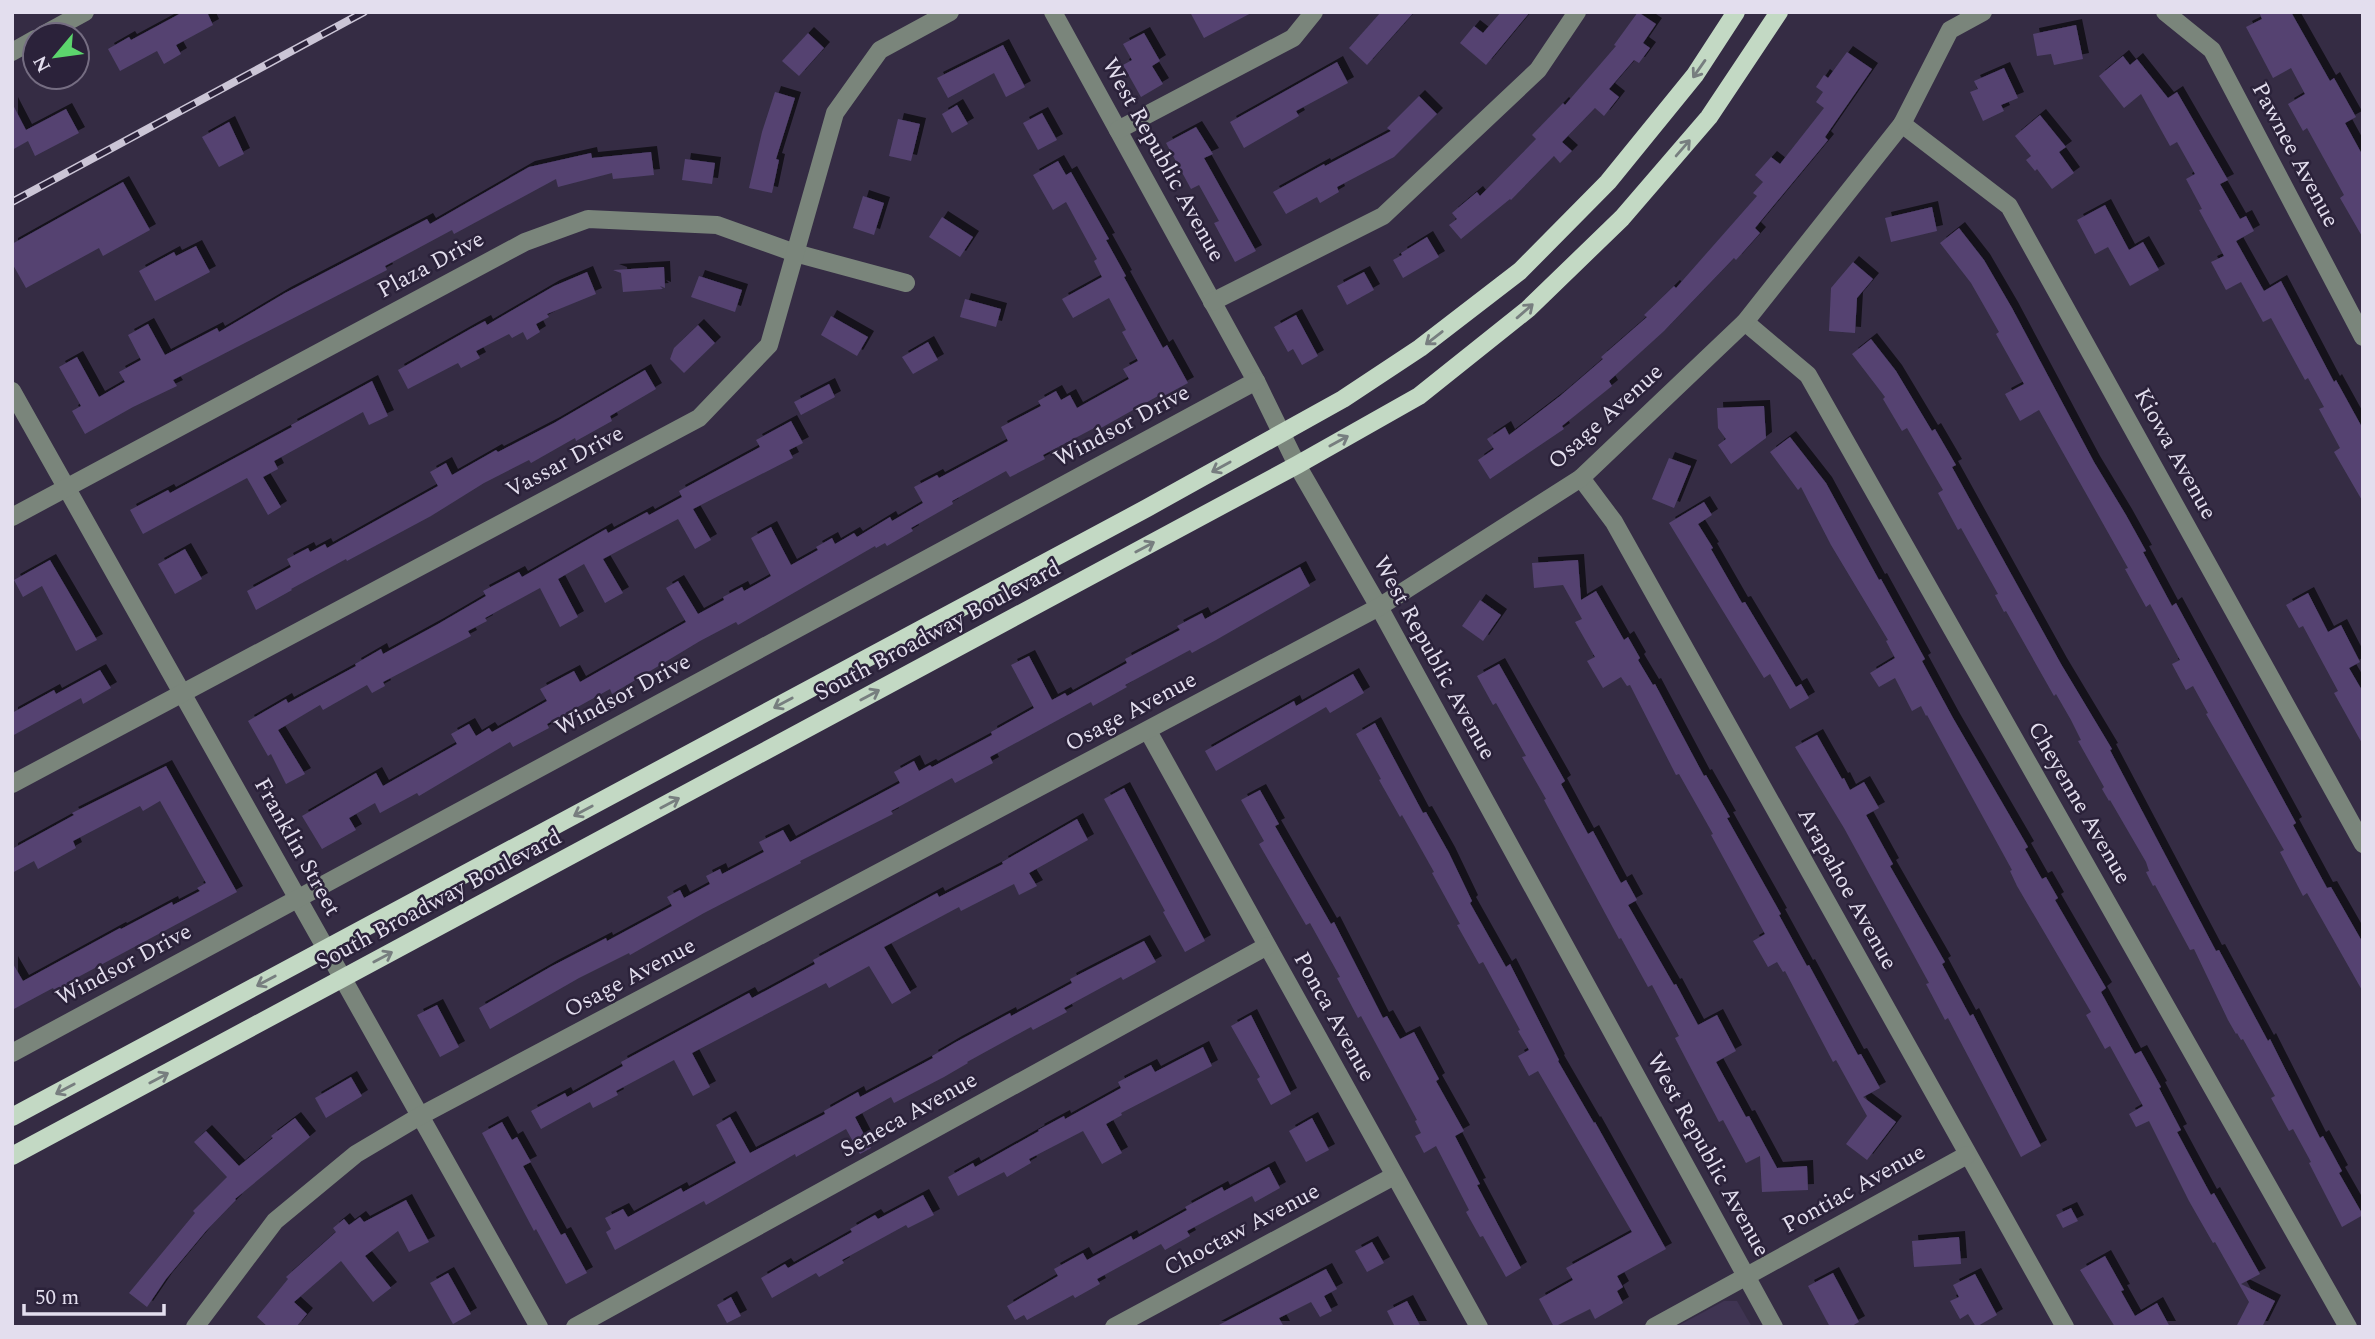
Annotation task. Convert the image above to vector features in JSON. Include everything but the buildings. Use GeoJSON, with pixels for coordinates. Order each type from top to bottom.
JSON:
{"type":"FeatureCollection","features":[{"type":"Feature","properties":{"kind":"main road","name":"South Broadway Boulevard"},"geometry":{"type":"LineString","coordinates":[[12,1117],[1111,528],[1343,399],[1420,348],[1520,271],[1608,182],[1695,75],[1737,12]]}},
{"type":"Feature","properties":{"kind":"main road","name":"South Broadway Boulevard"},"geometry":{"type":"LineString","coordinates":[[12,1156],[1297,465],[1419,396],[1528,310],[1622,218],[1709,117],[1779,12]]}},
{"type":"Feature","properties":{"kind":"street"},"geometry":{"type":"LineString","coordinates":[[69,21],[85,12]]}},
{"type":"Feature","properties":{"kind":"street","name":"Vassar Drive"},"geometry":{"type":"LineString","coordinates":[[12,784],[699,418],[769,345],[835,113],[880,50],[950,12]]}},
{"type":"Feature","properties":{"kind":"street","name":"West Republic Avenue"},"geometry":{"type":"LineString","coordinates":[[1053,12],[1256,381],[1280,434],[1379,607],[1774,1327]]}},
{"type":"Feature","properties":{"kind":"street"},"geometry":{"type":"LineString","coordinates":[[1118,130],[1293,38],[1314,12]]}},
{"type":"Feature","properties":{"kind":"street"},"geometry":{"type":"LineString","coordinates":[[1212,302],[1382,216],[1538,69],[1577,12]]}},
{"type":"Feature","properties":{"kind":"street","name":"Osage Avenue"},"geometry":{"type":"LineString","coordinates":[[195,1327],[275,1221],[356,1154],[420,1116],[1379,607],[1581,478],[1745,322],[1902,124],[1950,30],[1983,12]]}},
{"type":"Feature","properties":{"kind":"street","name":"Pawnee Avenue"},"geometry":{"type":"LineString","coordinates":[[2165,12],[2212,50],[2363,337]]}},
{"type":"Feature","properties":{"kind":"street","name":"Kiowa Avenue"},"geometry":{"type":"LineString","coordinates":[[1902,124],[2009,206],[2363,844]]}},
{"type":"Feature","properties":{"kind":"street","name":"Plaza Drive"},"geometry":{"type":"LineString","coordinates":[[12,517],[525,243],[588,219],[717,225],[795,253],[906,283]]}},
{"type":"Feature","properties":{"kind":"street","name":"Cheyenne Avenue"},"geometry":{"type":"LineString","coordinates":[[1745,322],[1808,375],[2348,1327]]}},
{"type":"Feature","properties":{"kind":"street","name":"Windsor Drive"},"geometry":{"type":"LineString","coordinates":[[12,1053],[1256,381]]}},
{"type":"Feature","properties":{"kind":"street","name":"Franklin Street"},"geometry":{"type":"LineString","coordinates":[[12,391],[539,1327]]}},
{"type":"Feature","properties":{"kind":"street","name":"Arapahoe Avenue"},"geometry":{"type":"LineString","coordinates":[[1581,478],[1614,522],[2065,1327]]}},
{"type":"Feature","properties":{"kind":"street","name":"Ponca Avenue"},"geometry":{"type":"LineString","coordinates":[[1148,731],[1479,1327]]}},
{"type":"Feature","properties":{"kind":"street","name":"Seneca Avenue"},"geometry":{"type":"LineString","coordinates":[[575,1327],[1267,946]]}},
{"type":"Feature","properties":{"kind":"street","name":"Pontiac Avenue"},"geometry":{"type":"LineString","coordinates":[[1654,1327],[1967,1155]]}},
{"type":"Feature","properties":{"kind":"street","name":"Choctaw Avenue"},"geometry":{"type":"LineString","coordinates":[[1114,1327],[1394,1176]]}},
{"type":"Feature","properties":{"kind":"shaded area"},"geometry":{"type":"Polygon","coordinates":[[[1724,1301],[1737,1301],[1752,1327],[1676,1327],[1724,1301]]]}},
{"type":"Feature","properties":{"kind":"railway"},"geometry":{"type":"LineString","coordinates":[[12,202],[364,12]]}}]}
